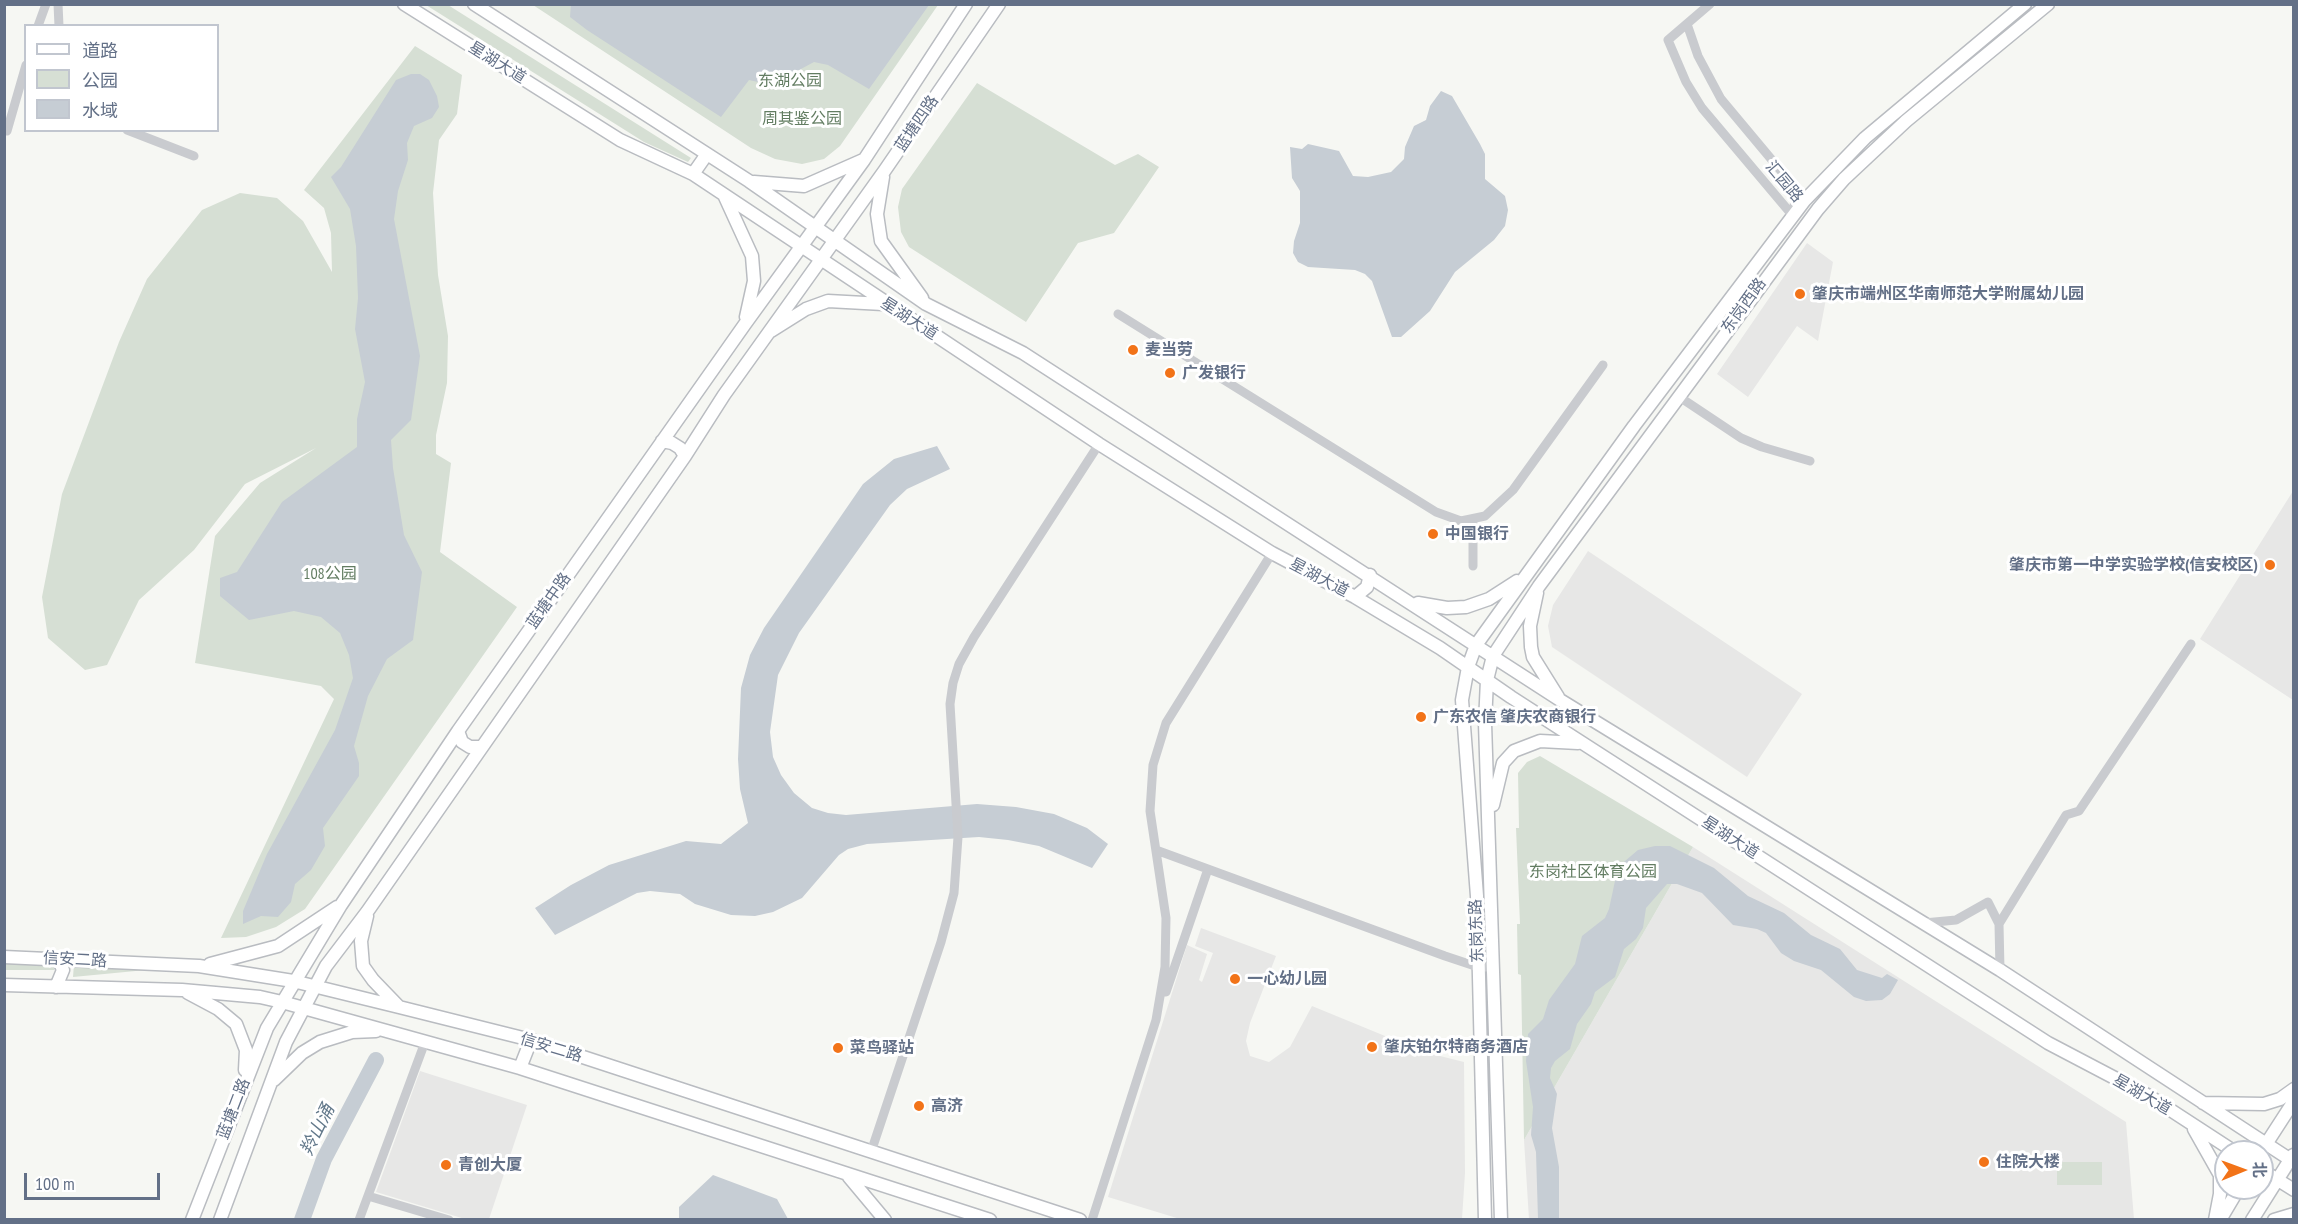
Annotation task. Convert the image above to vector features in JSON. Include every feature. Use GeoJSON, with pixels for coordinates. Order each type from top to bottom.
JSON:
{"type":"FeatureCollection","features":[{"type":"Feature","properties":{"kind":"main road","name":"星湖大道"},"geometry":{"type":"LineString","coordinates":[[404,4],[620,140],[693,174],[1099,444],[1272,553],[1355,597],[1468,667],[2048,1043],[2149,1096],[2216,1140]]}},
{"type":"Feature","properties":{"kind":"main road","name":"星湖大道"},"geometry":{"type":"LineString","coordinates":[[474,4],[750,181],[832,241],[926,304],[1023,353],[1370,575],[1560,700],[2000,970],[2202,1103],[2253,1140]]}},
{"type":"Feature","properties":{"kind":"main road","name":"蓝塘四路"},"geometry":{"type":"LineString","coordinates":[[815,228],[864,160],[966,4]]}},
{"type":"Feature","properties":{"kind":"main road","name":"蓝塘四路"},"geometry":{"type":"LineString","coordinates":[[832,241],[885,170],[999,4]]}},
{"type":"Feature","properties":{"kind":"main road","name":"东岗西路"},"geometry":{"type":"LineString","coordinates":[[1476,645],[1634,426],[1805,200],[1865,138],[2025,4]]}},
{"type":"Feature","properties":{"kind":"main road","name":"东岗西路"},"geometry":{"type":"LineString","coordinates":[[1493,656],[1539,586],[1678,396],[1793,240],[1844,179],[1906,121],[2048,4]]}},
{"type":"Feature","properties":{"kind":"main road"},"geometry":{"type":"LineString","coordinates":[[693,174],[707,154]]}},
{"type":"Feature","properties":{"kind":"main road"},"geometry":{"type":"LineString","coordinates":[[750,181],[804,186],[864,160]]}},
{"type":"Feature","properties":{"kind":"main road"},"geometry":{"type":"LineString","coordinates":[[885,170],[877,214],[881,241],[926,304]]}},
{"type":"Feature","properties":{"kind":"main road"},"geometry":{"type":"LineString","coordinates":[[724,195],[745,234],[753,262],[754,281],[745,324]]}},
{"type":"Feature","properties":{"kind":"main road","name":"蓝塘中路"},"geometry":{"type":"LineString","coordinates":[[293,981],[341,905],[458,731],[815,228]]}},
{"type":"Feature","properties":{"kind":"main road","name":"蓝塘中路"},"geometry":{"type":"LineString","coordinates":[[313,986],[368,912],[832,241]]}},
{"type":"Feature","properties":{"kind":"main road"},"geometry":{"type":"LineString","coordinates":[[767,333],[806,309],[828,301],[886,304]]}},
{"type":"Feature","properties":{"kind":"main road"},"geometry":{"type":"LineString","coordinates":[[662,441],[672,443],[685,456]]}},
{"type":"Feature","properties":{"kind":"main road"},"geometry":{"type":"LineString","coordinates":[[1355,597],[1367,587],[1370,575]]}},
{"type":"Feature","properties":{"kind":"main road"},"geometry":{"type":"LineString","coordinates":[[1411,602],[1447,608],[1466,607],[1489,599],[1524,576]]}},
{"type":"Feature","properties":{"kind":"main road"},"geometry":{"type":"LineString","coordinates":[[1539,586],[1530,626],[1531,647],[1533,657],[1560,700]]}},
{"type":"Feature","properties":{"kind":"main road","name":"东岗东路"},"geometry":{"type":"LineString","coordinates":[[1476,645],[1468,667],[1462,700],[1477,896],[1485,1220]]}},
{"type":"Feature","properties":{"kind":"main road","name":"东岗东路"},"geometry":{"type":"LineString","coordinates":[[1493,656],[1487,680],[1485,723],[1501,1220]]}},
{"type":"Feature","properties":{"kind":"main road"},"geometry":{"type":"LineString","coordinates":[[458,731],[462,742],[470,747],[482,747]]}},
{"type":"Feature","properties":{"kind":"main road"},"geometry":{"type":"LineString","coordinates":[[1488,830],[1498,777],[1508,756],[1522,746],[1540,741],[1561,740],[1584,744]]}},
{"type":"Feature","properties":{"kind":"main road"},"geometry":{"type":"LineString","coordinates":[[200,966],[278,946],[341,905]]}},
{"type":"Feature","properties":{"kind":"main road"},"geometry":{"type":"LineString","coordinates":[[368,912],[361,941],[363,966],[399,1007]]}},
{"type":"Feature","properties":{"kind":"main road","name":"信安二路"},"geometry":{"type":"LineString","coordinates":[[4,957],[200,966],[293,981],[531,1040],[1080,1220]]}},
{"type":"Feature","properties":{"kind":"main road"},"geometry":{"type":"LineString","coordinates":[[56,987],[63,970],[58,958]]}},
{"type":"Feature","properties":{"kind":"main road","name":"蓝塘二路"},"geometry":{"type":"LineString","coordinates":[[192,1220],[244,1080],[267,1028],[293,981]]}},
{"type":"Feature","properties":{"kind":"main road","name":"信安二路"},"geometry":{"type":"LineString","coordinates":[[4,985],[182,990],[260,997],[282,1002],[390,1030],[520,1068],[990,1220]]}},
{"type":"Feature","properties":{"kind":"main road","name":"蓝塘二路"},"geometry":{"type":"LineString","coordinates":[[220,1220],[286,1042],[313,986]]}},
{"type":"Feature","properties":{"kind":"main road"},"geometry":{"type":"LineString","coordinates":[[182,990],[218,1009],[236,1024],[246,1050],[244,1080]]}},
{"type":"Feature","properties":{"kind":"main road"},"geometry":{"type":"LineString","coordinates":[[271,1083],[302,1053],[321,1042],[351,1032],[390,1030]]}},
{"type":"Feature","properties":{"kind":"main road"},"geometry":{"type":"LineString","coordinates":[[520,1068],[531,1040]]}},
{"type":"Feature","properties":{"kind":"main road"},"geometry":{"type":"LineString","coordinates":[[2202,1103],[2264,1104],[2280,1099],[2294,1089]]}},
{"type":"Feature","properties":{"kind":"main road"},"geometry":{"type":"LineString","coordinates":[[2269,1140],[2294,1101]]}},
{"type":"Feature","properties":{"kind":"main road"},"geometry":{"type":"LineString","coordinates":[[2192,1125],[2220,1175],[2217,1220]]}},
{"type":"Feature","properties":{"kind":"main road","name":"星湖大道"},"geometry":{"type":"LineString","coordinates":[[2274,1152],[2292,1158]]}},
{"type":"Feature","properties":{"kind":"main road"},"geometry":{"type":"LineString","coordinates":[[2252,1220],[2292,1158]]}},
{"type":"Feature","properties":{"kind":"main road"},"geometry":{"type":"LineString","coordinates":[[849,1176],[885,1220]]}},
{"type":"Feature","properties":{"kind":"main road"},"geometry":{"type":"LineString","coordinates":[[2274,1178],[2294,1190]]}},
{"type":"Feature","properties":{"kind":"main road"},"geometry":{"type":"LineString","coordinates":[[2217,1220],[2231,1200]]}},
{"type":"Feature","properties":{"kind":"main road"},"geometry":{"type":"LineString","coordinates":[[952,1220],[969,1212]]}},
{"type":"Feature","properties":{"kind":"main road"},"geometry":{"type":"LineString","coordinates":[[2274,1220],[2294,1214]]}},
{"type":"Feature","properties":{"kind":"street"},"geometry":{"type":"LineString","coordinates":[[39,24],[45,4]]}},
{"type":"Feature","properties":{"kind":"street"},"geometry":{"type":"LineString","coordinates":[[58,4],[59,24]]}},
{"type":"Feature","properties":{"kind":"street"},"geometry":{"type":"LineString","coordinates":[[1687,24],[1710,4]]}},
{"type":"Feature","properties":{"kind":"street","name":"汇园路"},"geometry":{"type":"LineString","coordinates":[[1687,24],[1698,56],[1721,99],[1792,184],[1795,198],[1793,216],[1702,108],[1686,82],[1668,40],[1687,24]]}},
{"type":"Feature","properties":{"kind":"street"},"geometry":{"type":"LineString","coordinates":[[7,130],[24,72]]}},
{"type":"Feature","properties":{"kind":"street"},"geometry":{"type":"LineString","coordinates":[[132,132],[194,156]]}},
{"type":"Feature","properties":{"kind":"street"},"geometry":{"type":"LineString","coordinates":[[1118,314],[1447,518],[1473,520],[1496,508],[1513,490],[1603,365]]}},
{"type":"Feature","properties":{"kind":"street"},"geometry":{"type":"LineString","coordinates":[[1678,396],[1741,438],[1762,447],[1810,461]]}},
{"type":"Feature","properties":{"kind":"street"},"geometry":{"type":"LineString","coordinates":[[872,1152],[948,919],[957,872],[956,789],[950,704],[959,664],[1099,444]]}},
{"type":"Feature","properties":{"kind":"street"},"geometry":{"type":"LineString","coordinates":[[1473,520],[1473,566]]}},
{"type":"Feature","properties":{"kind":"street"},"geometry":{"type":"LineString","coordinates":[[1156,1020],[1166,967],[1166,918],[1150,811],[1153,765],[1167,723],[1272,553]]}},
{"type":"Feature","properties":{"kind":"street"},"geometry":{"type":"LineString","coordinates":[[1542,553],[1556,563]]}},
{"type":"Feature","properties":{"kind":"street"},"geometry":{"type":"LineString","coordinates":[[1999,924],[2066,816],[2079,811],[2191,644]]}},
{"type":"Feature","properties":{"kind":"street"},"geometry":{"type":"LineString","coordinates":[[1156,850],[1478,967],[1493,967]]}},
{"type":"Feature","properties":{"kind":"street"},"geometry":{"type":"LineString","coordinates":[[1092,1220],[1156,1020],[1208,869]]}},
{"type":"Feature","properties":{"kind":"street"},"geometry":{"type":"LineString","coordinates":[[1924,923],[1956,920],[1988,902],[1999,924],[2000,970]]}},
{"type":"Feature","properties":{"kind":"street"},"geometry":{"type":"LineString","coordinates":[[359,1220],[425,1042]]}},
{"type":"Feature","properties":{"kind":"street"},"geometry":{"type":"LineString","coordinates":[[368,1196],[449,1220]]}},
{"type":"Feature","properties":{"kind":"shaded area","name":"肇庆市端州区华南师范大学附属幼儿园"},"geometry":{"type":"Polygon","coordinates":[[[1807,243],[1833,262],[1818,341],[1797,326],[1748,397],[1717,374],[1807,243]]]}},
{"type":"Feature","properties":{"kind":"shaded area","name":"肇庆市第一中学实验学校(信安校区)"},"geometry":{"type":"Polygon","coordinates":[[[2293,491],[2293,700],[2200,639],[2293,491]]]}},
{"type":"Feature","properties":{"kind":"shaded area"},"geometry":{"type":"Polygon","coordinates":[[[1588,551],[1802,694],[1747,777],[1552,647],[1548,626],[1553,605],[1588,551]]]}},
{"type":"Feature","properties":{"kind":"shaded area"},"geometry":{"type":"Polygon","coordinates":[[[1693,847],[2126,1122],[2134,1219],[1529,1219],[1524,1140],[1693,847]]]}},
{"type":"Feature","properties":{"kind":"shaded area"},"geometry":{"type":"Polygon","coordinates":[[[1201,928],[1276,956],[1250,1023],[1246,1041],[1250,1056],[1269,1062],[1290,1047],[1312,1006],[1424,1052],[1464,1062],[1465,1173],[1462,1219],[1180,1219],[1108,1197],[1187,945],[1207,954],[1199,980],[1202,982],[1213,953],[1195,946],[1201,928]]]}},
{"type":"Feature","properties":{"kind":"shaded area"},"geometry":{"type":"Polygon","coordinates":[[[420,1071],[527,1105],[489,1219],[465,1219],[376,1192],[420,1071]]]}},
{"type":"Feature","properties":{"kind":"green space"},"geometry":{"type":"Polygon","coordinates":[[[426,5],[448,5],[691,158],[688,162],[644,142],[426,5]]]}},
{"type":"Feature","properties":{"kind":"green space","name":"东湖公园"},"geometry":{"type":"Polygon","coordinates":[[[533,5],[938,5],[840,146],[824,159],[802,164],[775,159],[751,148],[533,5]]]}},
{"type":"Feature","properties":{"kind":"green space","name":"108公园"},"geometry":{"type":"Polygon","coordinates":[[[415,46],[462,75],[457,114],[439,140],[433,193],[438,275],[448,336],[447,383],[436,435],[436,454],[451,463],[440,552],[517,607],[305,909],[276,927],[246,937],[221,938],[334,699],[321,686],[195,663],[215,536],[260,483],[316,448],[245,484],[194,550],[139,600],[107,665],[85,670],[48,638],[42,597],[62,494],[119,342],[147,279],[202,210],[240,193],[277,198],[303,221],[332,272],[331,233],[324,208],[304,190],[415,46]]]}},
{"type":"Feature","properties":{"kind":"green space"},"geometry":{"type":"Polygon","coordinates":[[[977,83],[1115,165],[1138,154],[1159,167],[1114,233],[1078,243],[1026,322],[909,247],[901,232],[898,207],[902,189],[977,83]]]}},
{"type":"Feature","properties":{"kind":"green space","name":"东岗社区体育公园"},"geometry":{"type":"Polygon","coordinates":[[[1540,756],[1693,847],[1524,1140],[1521,975],[1518,974],[1517,924],[1520,924],[1516,828],[1519,828],[1518,773],[1527,762],[1540,756]]]}},
{"type":"Feature","properties":{"kind":"green space"},"geometry":{"type":"Polygon","coordinates":[[[5,961],[54,962],[54,970],[5,970],[5,961]]]}},
{"type":"Feature","properties":{"kind":"green space"},"geometry":{"type":"Polygon","coordinates":[[[74,964],[146,967],[146,970],[73,977],[74,964]]]}},
{"type":"Feature","properties":{"kind":"green space"},"geometry":{"type":"Polygon","coordinates":[[[2057,1162],[2102,1162],[2102,1185],[2057,1185],[2057,1162]]]}},
{"type":"Feature","properties":{"kind":"water","name":"东湖公园"},"geometry":{"type":"Polygon","coordinates":[[[571,4],[929,5],[869,89],[828,65],[814,62],[771,85],[749,80],[721,117],[587,30],[570,17],[571,4]]]}},
{"type":"Feature","properties":{"kind":"water"},"geometry":{"type":"Polygon","coordinates":[[[411,74],[420,74],[429,80],[437,96],[439,107],[432,118],[414,126],[407,143],[408,160],[398,191],[394,219],[420,356],[411,420],[391,440],[393,468],[404,535],[422,572],[413,640],[387,659],[368,696],[354,746],[359,763],[359,776],[323,828],[325,846],[311,870],[295,884],[291,902],[278,917],[261,916],[243,924],[243,911],[267,854],[335,730],[353,678],[349,655],[340,633],[321,617],[294,611],[249,620],[220,596],[220,578],[237,572],[282,502],[357,447],[357,419],[365,382],[355,329],[358,298],[356,246],[350,209],[331,177],[341,167],[396,80],[411,74]]]}},
{"type":"Feature","properties":{"kind":"water"},"geometry":{"type":"Polygon","coordinates":[[[1441,91],[1452,96],[1485,154],[1485,179],[1505,196],[1508,210],[1505,226],[1494,240],[1455,272],[1430,311],[1401,337],[1392,337],[1372,281],[1365,274],[1355,270],[1308,267],[1298,262],[1293,253],[1300,223],[1300,191],[1292,178],[1290,147],[1302,149],[1308,144],[1339,151],[1353,176],[1368,177],[1391,172],[1404,159],[1405,147],[1414,126],[1426,120],[1430,106],[1441,91]]]}},
{"type":"Feature","properties":{"kind":"water"},"geometry":{"type":"Polygon","coordinates":[[[937,446],[950,469],[907,489],[890,505],[799,633],[778,675],[770,732],[773,757],[781,775],[794,793],[812,808],[828,813],[846,815],[977,804],[1016,807],[1054,814],[1087,828],[1108,844],[1092,868],[1039,846],[1008,840],[979,837],[867,844],[848,849],[839,855],[802,898],[773,912],[755,916],[731,915],[695,904],[680,894],[650,891],[637,893],[555,935],[535,908],[571,885],[609,865],[686,841],[721,844],[748,823],[740,789],[738,759],[741,688],[750,655],[764,628],[863,484],[894,459],[937,446]]]}},
{"type":"Feature","properties":{"kind":"water"},"geometry":{"type":"Polygon","coordinates":[[[1655,846],[1670,846],[1714,868],[1748,896],[1784,913],[1811,935],[1840,949],[1857,970],[1882,978],[1887,974],[1898,980],[1890,994],[1882,1000],[1866,1001],[1854,997],[1821,970],[1794,961],[1781,953],[1766,933],[1733,925],[1702,893],[1677,884],[1667,884],[1646,908],[1643,928],[1636,939],[1624,949],[1615,977],[1595,992],[1591,1004],[1577,1024],[1570,1049],[1555,1061],[1551,1068],[1550,1078],[1557,1094],[1552,1128],[1559,1167],[1559,1219],[1538,1219],[1536,1152],[1531,1135],[1533,1107],[1526,1061],[1528,1034],[1543,1019],[1549,1000],[1575,964],[1582,936],[1605,918],[1618,867],[1638,850],[1655,846]]]}},
{"type":"Feature","properties":{"kind":"water"},"geometry":{"type":"Polygon","coordinates":[[[713,1175],[777,1199],[788,1219],[679,1219],[679,1207],[713,1175]]]}},
{"type":"Feature","properties":{"kind":"waterway","name":"羚山涌"},"geometry":{"type":"LineString","coordinates":[[302,1220],[324,1159],[376,1060]]}},
{"type":"Feature","properties":{"kind":"place","name":"肇庆市端州区华南师范大学附属幼儿园"},"geometry":{"type":"Point","coordinates":[1800,294]}},
{"type":"Feature","properties":{"kind":"place","name":"麦当劳"},"geometry":{"type":"Point","coordinates":[1133,350]}},
{"type":"Feature","properties":{"kind":"place","name":"广发银行"},"geometry":{"type":"Point","coordinates":[1170,373]}},
{"type":"Feature","properties":{"kind":"place","name":"中国银行"},"geometry":{"type":"Point","coordinates":[1433,534]}},
{"type":"Feature","properties":{"kind":"place","name":"肇庆市第一中学实验学校(信安校区)"},"geometry":{"type":"Point","coordinates":[2270,565]}},
{"type":"Feature","properties":{"kind":"place","name":"广东农信 肇庆农商银行"},"geometry":{"type":"Point","coordinates":[1421,717]}},
{"type":"Feature","properties":{"kind":"place","name":"一心幼儿园"},"geometry":{"type":"Point","coordinates":[1235,979]}},
{"type":"Feature","properties":{"kind":"place","name":"肇庆铂尔特商务酒店"},"geometry":{"type":"Point","coordinates":[1372,1047]}},
{"type":"Feature","properties":{"kind":"place","name":"菜鸟驿站"},"geometry":{"type":"Point","coordinates":[838,1048]}},
{"type":"Feature","properties":{"kind":"place","name":"高济"},"geometry":{"type":"Point","coordinates":[919,1106]}},
{"type":"Feature","properties":{"kind":"place","name":"住院大楼"},"geometry":{"type":"Point","coordinates":[1984,1162]}},
{"type":"Feature","properties":{"kind":"place","name":"青创大厦"},"geometry":{"type":"Point","coordinates":[446,1165]}},
{"type":"Feature","properties":{"kind":"park label","name":"周其鉴公园"},"geometry":{"type":"Point","coordinates":[802,119]}}]}
